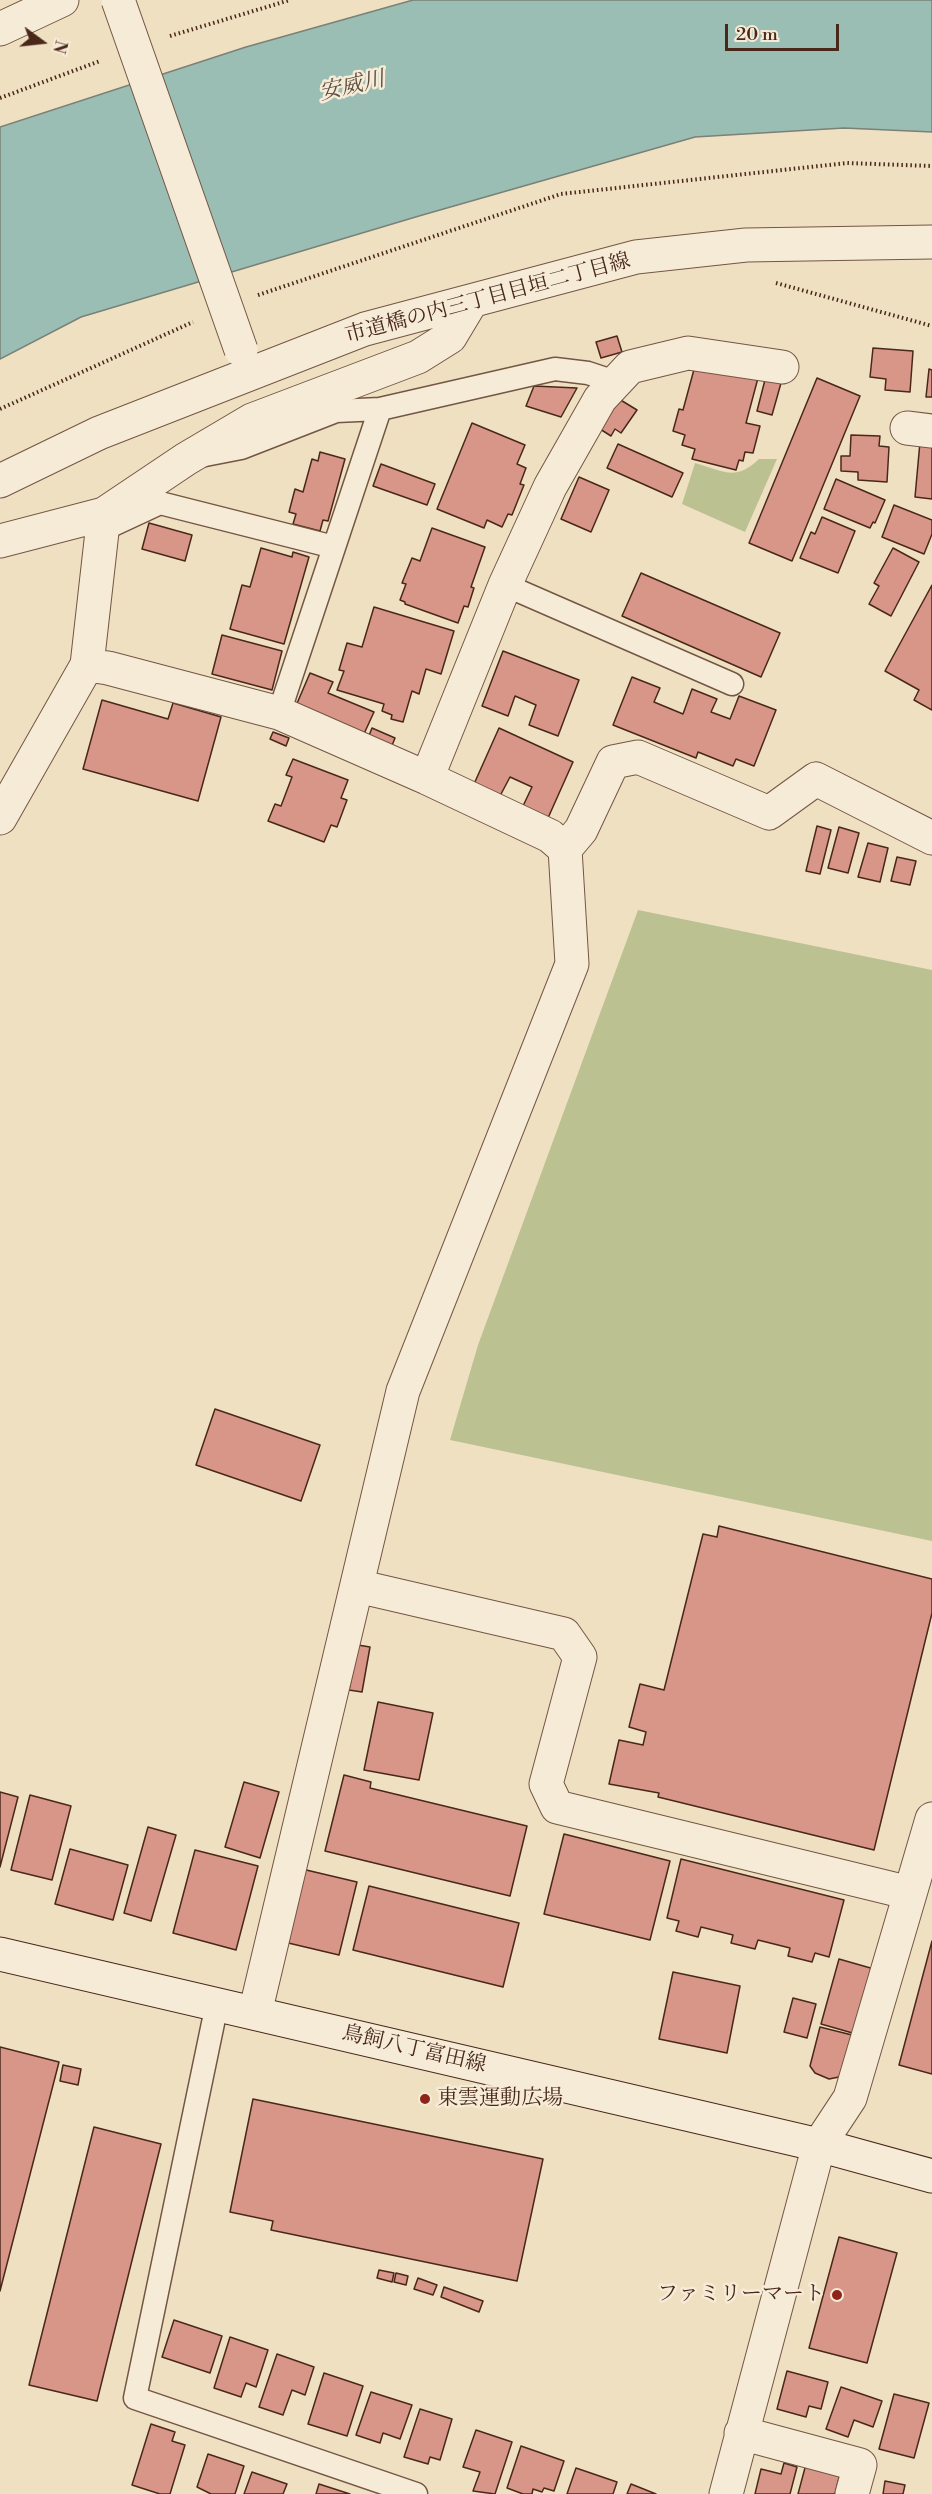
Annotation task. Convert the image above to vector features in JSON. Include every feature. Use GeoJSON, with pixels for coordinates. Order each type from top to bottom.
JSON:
{"type":"FeatureCollection","features":[{"type":"Feature","properties":{"kind":"street"},"geometry":{"type":"LineString","coordinates":[[0,29],[63,0]]}},
{"type":"Feature","properties":{"kind":"street"},"geometry":{"type":"LineString","coordinates":[[118,0],[244,363]]}},
{"type":"Feature","properties":{"kind":"street","name":"市道橋の内三丁目目垣二丁目線"},"geometry":{"type":"LineString","coordinates":[[0,481],[244,363],[636,257],[746,245],[932,242]]}},
{"type":"Feature","properties":{"kind":"street"},"geometry":{"type":"LineString","coordinates":[[0,541],[103,522],[186,459],[252,420],[418,357],[450,338],[471,302]]}},
{"type":"Feature","properties":{"kind":"street"},"geometry":{"type":"LineString","coordinates":[[426,778],[505,585],[550,487],[600,399],[630,367],[688,353],[782,367]]}},
{"type":"Feature","properties":{"kind":"street"},"geometry":{"type":"LineString","coordinates":[[0,818],[87,664],[103,522]]}},
{"type":"Feature","properties":{"kind":"street"},"geometry":{"type":"LineString","coordinates":[[87,664],[279,713],[550,836],[565,849]]}},
{"type":"Feature","properties":{"kind":"street"},"geometry":{"type":"LineString","coordinates":[[255,2013],[357,1586],[377,1492],[403,1391],[572,964],[565,849],[581,830],[613,762],[638,757],[769,813],[816,778],[932,837]]}},
{"type":"Feature","properties":{"kind":"street"},"geometry":{"type":"LineString","coordinates":[[357,1586],[564,1634],[580,1657],[546,1784],[557,1807],[910,1893]]}},
{"type":"Feature","properties":{"kind":"street"},"geometry":{"type":"LineString","coordinates":[[726,2494],[819,2145],[850,2098],[932,1819]]}},
{"type":"Feature","properties":{"kind":"street","name":"鳥飼八丁富田線"},"geometry":{"type":"LineString","coordinates":[[0,1954],[819,2145],[932,2176]]}},
{"type":"Feature","properties":{"kind":"street"},"geometry":{"type":"LineString","coordinates":[[741,2433],[860,2465],[852,2494]]}},
{"type":"Feature","properties":{"kind":"lane"},"geometry":{"type":"LineString","coordinates":[[186,459],[241,448],[336,411],[380,410],[555,369],[588,373],[613,384]]}},
{"type":"Feature","properties":{"kind":"lane"},"geometry":{"type":"LineString","coordinates":[[279,713],[380,410]]}},
{"type":"Feature","properties":{"kind":"lane"},"geometry":{"type":"LineString","coordinates":[[103,522],[160,503],[334,547]]}},
{"type":"Feature","properties":{"kind":"lane"},"geometry":{"type":"LineString","coordinates":[[505,585],[732,684]]}},
{"type":"Feature","properties":{"kind":"lane"},"geometry":{"type":"LineString","coordinates":[[217,2004],[135,2398],[416,2494]]}},
{"type":"Feature","properties":{"kind":"path"},"geometry":{"type":"LineString","coordinates":[[256,296],[277,287],[561,194],[847,163],[932,166]]}},
{"type":"Feature","properties":{"kind":"path"},"geometry":{"type":"LineString","coordinates":[[765,280],[932,326]]}},
{"type":"Feature","properties":{"kind":"path"},"geometry":{"type":"LineString","coordinates":[[0,409],[204,317]]}},
{"type":"Feature","properties":{"kind":"green space"},"geometry":{"type":"Polygon","coordinates":[[[759,459],[777,459],[745,532],[682,504],[695,463],[729,473],[743,470],[759,459]]]}},
{"type":"Feature","properties":{"kind":"green space"},"geometry":{"type":"Polygon","coordinates":[[[638,910],[932,970],[932,1541],[450,1440],[478,1345],[638,910]]]}},
{"type":"Feature","properties":{"kind":"water","name":"安威川"},"geometry":{"type":"Polygon","coordinates":[[[413,0],[932,0],[932,132],[844,128],[695,137],[419,216],[81,317],[0,359],[0,127],[246,47],[413,0]]]}},
{"type":"Feature","properties":{"kind":"building"},"geometry":{"type":"Polygon","coordinates":[[[617,336],[622,352],[601,358],[596,342],[617,336]]]}},
{"type":"Feature","properties":{"kind":"building"},"geometry":{"type":"Polygon","coordinates":[[[873,348],[913,351],[910,392],[885,390],[886,379],[870,377],[873,348]]]}},
{"type":"Feature","properties":{"kind":"building"},"geometry":{"type":"Polygon","coordinates":[[[696,362],[758,378],[746,423],[760,426],[753,453],[745,452],[743,461],[739,460],[736,470],[692,459],[695,449],[682,445],[685,435],[673,431],[679,409],[683,410],[696,362]]]}},
{"type":"Feature","properties":{"kind":"building"},"geometry":{"type":"Polygon","coordinates":[[[929,369],[932,370],[932,397],[926,397],[929,369]]]}},
{"type":"Feature","properties":{"kind":"building"},"geometry":{"type":"Polygon","coordinates":[[[767,372],[783,376],[772,415],[757,411],[767,372]]]}},
{"type":"Feature","properties":{"kind":"building"},"geometry":{"type":"Polygon","coordinates":[[[817,378],[860,396],[792,561],[749,543],[817,378]]]}},
{"type":"Feature","properties":{"kind":"building"},"geometry":{"type":"Polygon","coordinates":[[[534,386],[577,388],[561,417],[526,406],[534,386]]]}},
{"type":"Feature","properties":{"kind":"building"},"geometry":{"type":"Polygon","coordinates":[[[619,399],[637,410],[621,433],[615,429],[611,436],[600,429],[619,399]]]}},
{"type":"Feature","properties":{"kind":"building"},"geometry":{"type":"Polygon","coordinates":[[[472,423],[525,445],[517,464],[526,468],[520,484],[524,485],[512,515],[508,514],[502,527],[487,520],[484,528],[437,509],[472,423]]]}},
{"type":"Feature","properties":{"kind":"building"},"geometry":{"type":"Polygon","coordinates":[[[851,435],[880,436],[879,446],[889,447],[887,482],[858,480],[858,472],[841,471],[841,456],[850,456],[851,435]]]}},
{"type":"Feature","properties":{"kind":"building"},"geometry":{"type":"Polygon","coordinates":[[[920,442],[932,444],[932,499],[915,497],[920,442]]]}},
{"type":"Feature","properties":{"kind":"building"},"geometry":{"type":"Polygon","coordinates":[[[618,444],[683,473],[672,497],[607,468],[618,444]]]}},
{"type":"Feature","properties":{"kind":"building"},"geometry":{"type":"Polygon","coordinates":[[[320,452],[345,459],[328,521],[323,520],[320,531],[293,524],[296,514],[289,512],[295,489],[303,492],[312,459],[318,461],[320,452]]]}},
{"type":"Feature","properties":{"kind":"building"},"geometry":{"type":"Polygon","coordinates":[[[381,464],[435,484],[427,505],[373,486],[381,464]]]}},
{"type":"Feature","properties":{"kind":"building"},"geometry":{"type":"Polygon","coordinates":[[[579,477],[609,490],[591,532],[561,519],[579,477]]]}},
{"type":"Feature","properties":{"kind":"building"},"geometry":{"type":"Polygon","coordinates":[[[836,479],[885,500],[875,523],[873,522],[870,528],[824,509],[836,479]]]}},
{"type":"Feature","properties":{"kind":"building"},"geometry":{"type":"Polygon","coordinates":[[[894,505],[932,520],[932,534],[924,554],[882,537],[894,505]]]}},
{"type":"Feature","properties":{"kind":"building"},"geometry":{"type":"Polygon","coordinates":[[[822,517],[855,531],[838,573],[800,558],[811,532],[815,534],[822,517]]]}},
{"type":"Feature","properties":{"kind":"building"},"geometry":{"type":"Polygon","coordinates":[[[149,523],[192,535],[185,561],[142,549],[149,523]]]}},
{"type":"Feature","properties":{"kind":"building"},"geometry":{"type":"Polygon","coordinates":[[[432,528],[485,547],[471,587],[474,588],[468,607],[464,606],[458,623],[405,604],[400,600],[406,584],[402,583],[412,558],[420,561],[432,528]]]}},
{"type":"Feature","properties":{"kind":"building"},"geometry":{"type":"Polygon","coordinates":[[[261,548],[292,557],[293,552],[309,557],[284,644],[230,629],[242,585],[250,587],[261,548]]]}},
{"type":"Feature","properties":{"kind":"building"},"geometry":{"type":"Polygon","coordinates":[[[893,548],[919,562],[891,616],[869,604],[879,586],[874,583],[893,548]]]}},
{"type":"Feature","properties":{"kind":"building"},"geometry":{"type":"Polygon","coordinates":[[[641,573],[780,633],[761,677],[622,616],[641,573]]]}},
{"type":"Feature","properties":{"kind":"building"},"geometry":{"type":"Polygon","coordinates":[[[932,585],[932,710],[914,700],[919,690],[885,671],[932,585]]]}},
{"type":"Feature","properties":{"kind":"building"},"geometry":{"type":"Polygon","coordinates":[[[374,607],[454,631],[441,674],[426,669],[419,694],[412,691],[403,722],[391,719],[392,715],[382,711],[384,704],[337,690],[344,671],[339,670],[347,643],[362,647],[374,607]]]}},
{"type":"Feature","properties":{"kind":"building"},"geometry":{"type":"Polygon","coordinates":[[[222,635],[282,651],[272,690],[212,674],[222,635]]]}},
{"type":"Feature","properties":{"kind":"building"},"geometry":{"type":"Polygon","coordinates":[[[503,651],[579,680],[558,736],[529,725],[536,705],[515,696],[508,716],[482,706],[503,651]]]}},
{"type":"Feature","properties":{"kind":"building"},"geometry":{"type":"Polygon","coordinates":[[[310,673],[333,682],[328,693],[374,712],[363,736],[295,708],[310,673]]]}},
{"type":"Feature","properties":{"kind":"building"},"geometry":{"type":"Polygon","coordinates":[[[632,677],[660,688],[654,702],[683,714],[692,689],[717,699],[711,712],[730,719],[739,696],[776,710],[754,766],[736,759],[733,766],[698,752],[696,758],[613,725],[632,677]]]}},
{"type":"Feature","properties":{"kind":"building"},"geometry":{"type":"Polygon","coordinates":[[[102,700],[168,719],[173,703],[221,717],[198,801],[83,769],[102,700]]]}},
{"type":"Feature","properties":{"kind":"building"},"geometry":{"type":"Polygon","coordinates":[[[372,728],[395,738],[389,753],[366,743],[372,728]]]}},
{"type":"Feature","properties":{"kind":"building"},"geometry":{"type":"Polygon","coordinates":[[[499,728],[573,762],[548,818],[523,806],[532,787],[510,777],[500,796],[474,784],[499,728]]]}},
{"type":"Feature","properties":{"kind":"building"},"geometry":{"type":"Polygon","coordinates":[[[273,732],[289,738],[286,746],[270,739],[273,732]]]}},
{"type":"Feature","properties":{"kind":"building"},"geometry":{"type":"Polygon","coordinates":[[[293,759],[348,780],[341,798],[347,800],[337,827],[331,825],[324,842],[268,821],[275,804],[281,806],[292,777],[286,775],[293,759]]]}},
{"type":"Feature","properties":{"kind":"building"},"geometry":{"type":"Polygon","coordinates":[[[817,826],[831,830],[820,874],[806,871],[817,826]]]}},
{"type":"Feature","properties":{"kind":"building"},"geometry":{"type":"Polygon","coordinates":[[[839,827],[859,833],[848,873],[828,868],[839,827]]]}},
{"type":"Feature","properties":{"kind":"building"},"geometry":{"type":"Polygon","coordinates":[[[868,843],[888,848],[880,882],[858,877],[868,843]]]}},
{"type":"Feature","properties":{"kind":"building"},"geometry":{"type":"Polygon","coordinates":[[[897,857],[916,861],[910,885],[891,881],[897,857]]]}},
{"type":"Feature","properties":{"kind":"building"},"geometry":{"type":"Polygon","coordinates":[[[215,1409],[320,1445],[301,1501],[196,1465],[215,1409]]]}},
{"type":"Feature","properties":{"kind":"building"},"geometry":{"type":"Polygon","coordinates":[[[719,1526],[932,1579],[932,1613],[874,1850],[658,1797],[659,1793],[609,1784],[619,1740],[643,1745],[646,1732],[629,1727],[640,1684],[664,1690],[703,1534],[717,1537],[719,1526]]]}},
{"type":"Feature","properties":{"kind":"building"},"geometry":{"type":"Polygon","coordinates":[[[358,1645],[370,1647],[362,1692],[349,1690],[358,1645]]]}},
{"type":"Feature","properties":{"kind":"building"},"geometry":{"type":"Polygon","coordinates":[[[378,1702],[433,1713],[419,1780],[364,1770],[378,1702]]]}},
{"type":"Feature","properties":{"kind":"building"},"geometry":{"type":"Polygon","coordinates":[[[344,1775],[371,1782],[370,1788],[527,1826],[510,1896],[325,1851],[344,1775]]]}},
{"type":"Feature","properties":{"kind":"building"},"geometry":{"type":"Polygon","coordinates":[[[244,1782],[279,1792],[260,1858],[225,1847],[244,1782]]]}},
{"type":"Feature","properties":{"kind":"building"},"geometry":{"type":"Polygon","coordinates":[[[0,1792],[18,1797],[0,1867],[0,1792]]]}},
{"type":"Feature","properties":{"kind":"building"},"geometry":{"type":"Polygon","coordinates":[[[30,1795],[71,1806],[52,1880],[11,1870],[30,1795]]]}},
{"type":"Feature","properties":{"kind":"building"},"geometry":{"type":"Polygon","coordinates":[[[148,1827],[176,1835],[151,1921],[124,1913],[148,1827]]]}},
{"type":"Feature","properties":{"kind":"building"},"geometry":{"type":"Polygon","coordinates":[[[564,1834],[670,1861],[650,1940],[544,1914],[564,1834]]]}},
{"type":"Feature","properties":{"kind":"building"},"geometry":{"type":"Polygon","coordinates":[[[70,1849],[128,1865],[113,1920],[55,1904],[70,1849]]]}},
{"type":"Feature","properties":{"kind":"building"},"geometry":{"type":"Polygon","coordinates":[[[195,1850],[258,1866],[236,1950],[173,1933],[195,1850]]]}},
{"type":"Feature","properties":{"kind":"building"},"geometry":{"type":"Polygon","coordinates":[[[681,1859],[844,1900],[829,1957],[815,1953],[812,1962],[788,1956],[790,1948],[758,1940],[755,1949],[731,1943],[733,1935],[701,1927],[698,1937],[676,1931],[679,1921],[667,1918],[681,1859]]]}},
{"type":"Feature","properties":{"kind":"building"},"geometry":{"type":"Polygon","coordinates":[[[302,1869],[357,1882],[339,1955],[284,1942],[302,1869]]]}},
{"type":"Feature","properties":{"kind":"building"},"geometry":{"type":"Polygon","coordinates":[[[369,1886],[519,1923],[503,1987],[353,1950],[369,1886]]]}},
{"type":"Feature","properties":{"kind":"building"},"geometry":{"type":"Polygon","coordinates":[[[932,1941],[932,2074],[899,2065],[932,1941]]]}},
{"type":"Feature","properties":{"kind":"building"},"geometry":{"type":"Polygon","coordinates":[[[839,1959],[874,1969],[856,2034],[821,2024],[839,1959]]]}},
{"type":"Feature","properties":{"kind":"building"},"geometry":{"type":"Polygon","coordinates":[[[673,1972],[740,1986],[727,2053],[659,2039],[673,1972]]]}},
{"type":"Feature","properties":{"kind":"building"},"geometry":{"type":"Polygon","coordinates":[[[793,1998],[816,2004],[807,2038],[784,2032],[793,1998]]]}},
{"type":"Feature","properties":{"kind":"building"},"geometry":{"type":"Polygon","coordinates":[[[820,2027],[856,2036],[844,2076],[829,2079],[815,2073],[810,2066],[820,2027]]]}},
{"type":"Feature","properties":{"kind":"building"},"geometry":{"type":"Polygon","coordinates":[[[0,2047],[59,2062],[0,2291],[0,2047]]]}},
{"type":"Feature","properties":{"kind":"building"},"geometry":{"type":"Polygon","coordinates":[[[63,2065],[81,2069],[78,2085],[60,2081],[63,2065]]]}},
{"type":"Feature","properties":{"kind":"building"},"geometry":{"type":"Polygon","coordinates":[[[253,2099],[543,2159],[517,2281],[271,2230],[273,2221],[230,2212],[253,2099]]]}},
{"type":"Feature","properties":{"kind":"building"},"geometry":{"type":"Polygon","coordinates":[[[94,2127],[161,2144],[97,2401],[29,2385],[94,2127]]]}},
{"type":"Feature","properties":{"kind":"building"},"geometry":{"type":"Polygon","coordinates":[[[839,2237],[897,2253],[867,2363],[809,2348],[839,2237]]]}},
{"type":"Feature","properties":{"kind":"building"},"geometry":{"type":"Polygon","coordinates":[[[379,2270],[394,2273],[392,2282],[377,2278],[379,2270]]]}},
{"type":"Feature","properties":{"kind":"building"},"geometry":{"type":"Polygon","coordinates":[[[396,2273],[408,2276],[406,2285],[394,2282],[396,2273]]]}},
{"type":"Feature","properties":{"kind":"building"},"geometry":{"type":"Polygon","coordinates":[[[418,2278],[437,2285],[433,2295],[414,2289],[418,2278]]]}},
{"type":"Feature","properties":{"kind":"building"},"geometry":{"type":"Polygon","coordinates":[[[444,2287],[483,2301],[479,2312],[441,2297],[444,2287]]]}},
{"type":"Feature","properties":{"kind":"building"},"geometry":{"type":"Polygon","coordinates":[[[174,2320],[222,2336],[210,2373],[162,2357],[174,2320]]]}},
{"type":"Feature","properties":{"kind":"building"},"geometry":{"type":"Polygon","coordinates":[[[230,2337],[268,2350],[256,2387],[246,2383],[241,2397],[214,2388],[230,2337]]]}},
{"type":"Feature","properties":{"kind":"building"},"geometry":{"type":"Polygon","coordinates":[[[277,2354],[314,2367],[305,2395],[292,2390],[283,2415],[259,2407],[277,2354]]]}},
{"type":"Feature","properties":{"kind":"building"},"geometry":{"type":"Polygon","coordinates":[[[787,2371],[828,2382],[821,2409],[809,2406],[806,2417],[777,2409],[787,2371]]]}},
{"type":"Feature","properties":{"kind":"building"},"geometry":{"type":"Polygon","coordinates":[[[324,2373],[363,2386],[347,2436],[308,2424],[324,2373]]]}},
{"type":"Feature","properties":{"kind":"building"},"geometry":{"type":"Polygon","coordinates":[[[841,2387],[882,2401],[873,2427],[854,2420],[848,2437],[826,2429],[841,2387]]]}},
{"type":"Feature","properties":{"kind":"building"},"geometry":{"type":"Polygon","coordinates":[[[371,2392],[412,2405],[400,2439],[383,2433],[380,2443],[356,2435],[371,2392]]]}},
{"type":"Feature","properties":{"kind":"building"},"geometry":{"type":"Polygon","coordinates":[[[894,2394],[929,2403],[914,2458],[879,2449],[894,2394]]]}},
{"type":"Feature","properties":{"kind":"building"},"geometry":{"type":"Polygon","coordinates":[[[420,2409],[452,2419],[440,2460],[430,2457],[428,2464],[404,2457],[420,2409]]]}},
{"type":"Feature","properties":{"kind":"building"},"geometry":{"type":"Polygon","coordinates":[[[151,2424],[175,2432],[172,2441],[185,2445],[170,2494],[160,2494],[132,2485],[151,2424]]]}},
{"type":"Feature","properties":{"kind":"building"},"geometry":{"type":"Polygon","coordinates":[[[476,2430],[512,2442],[495,2494],[473,2491],[480,2472],[463,2467],[476,2430]]]}},
{"type":"Feature","properties":{"kind":"building"},"geometry":{"type":"Polygon","coordinates":[[[521,2446],[564,2461],[554,2491],[544,2488],[542,2492],[533,2489],[532,2494],[523,2494],[507,2488],[521,2446]]]}},
{"type":"Feature","properties":{"kind":"building"},"geometry":{"type":"Polygon","coordinates":[[[208,2454],[244,2466],[235,2494],[211,2494],[197,2487],[208,2454]]]}},
{"type":"Feature","properties":{"kind":"building"},"geometry":{"type":"Polygon","coordinates":[[[784,2463],[797,2467],[790,2494],[755,2494],[761,2469],[781,2474],[784,2463]]]}},
{"type":"Feature","properties":{"kind":"building"},"geometry":{"type":"Polygon","coordinates":[[[806,2464],[840,2474],[835,2494],[798,2494],[806,2464]]]}},
{"type":"Feature","properties":{"kind":"building"},"geometry":{"type":"Polygon","coordinates":[[[576,2468],[617,2482],[613,2494],[567,2494],[576,2468]]]}},
{"type":"Feature","properties":{"kind":"building"},"geometry":{"type":"Polygon","coordinates":[[[252,2472],[287,2484],[283,2494],[244,2494],[252,2472]]]}},
{"type":"Feature","properties":{"kind":"building"},"geometry":{"type":"Polygon","coordinates":[[[885,2481],[905,2485],[903,2494],[883,2494],[885,2481]]]}},
{"type":"Feature","properties":{"kind":"building"},"geometry":{"type":"Polygon","coordinates":[[[319,2484],[350,2494],[316,2494],[319,2484]]]}},
{"type":"Feature","properties":{"kind":"building"},"geometry":{"type":"Polygon","coordinates":[[[631,2484],[656,2494],[627,2494],[631,2484]]]}},
{"type":"Feature","properties":{"kind":"place","name":"東雲運動広場"},"geometry":{"type":"Point","coordinates":[425,2099]}},
{"type":"Feature","properties":{"kind":"place","name":"ファミリーマート"},"geometry":{"type":"Point","coordinates":[837,2295]}}]}
